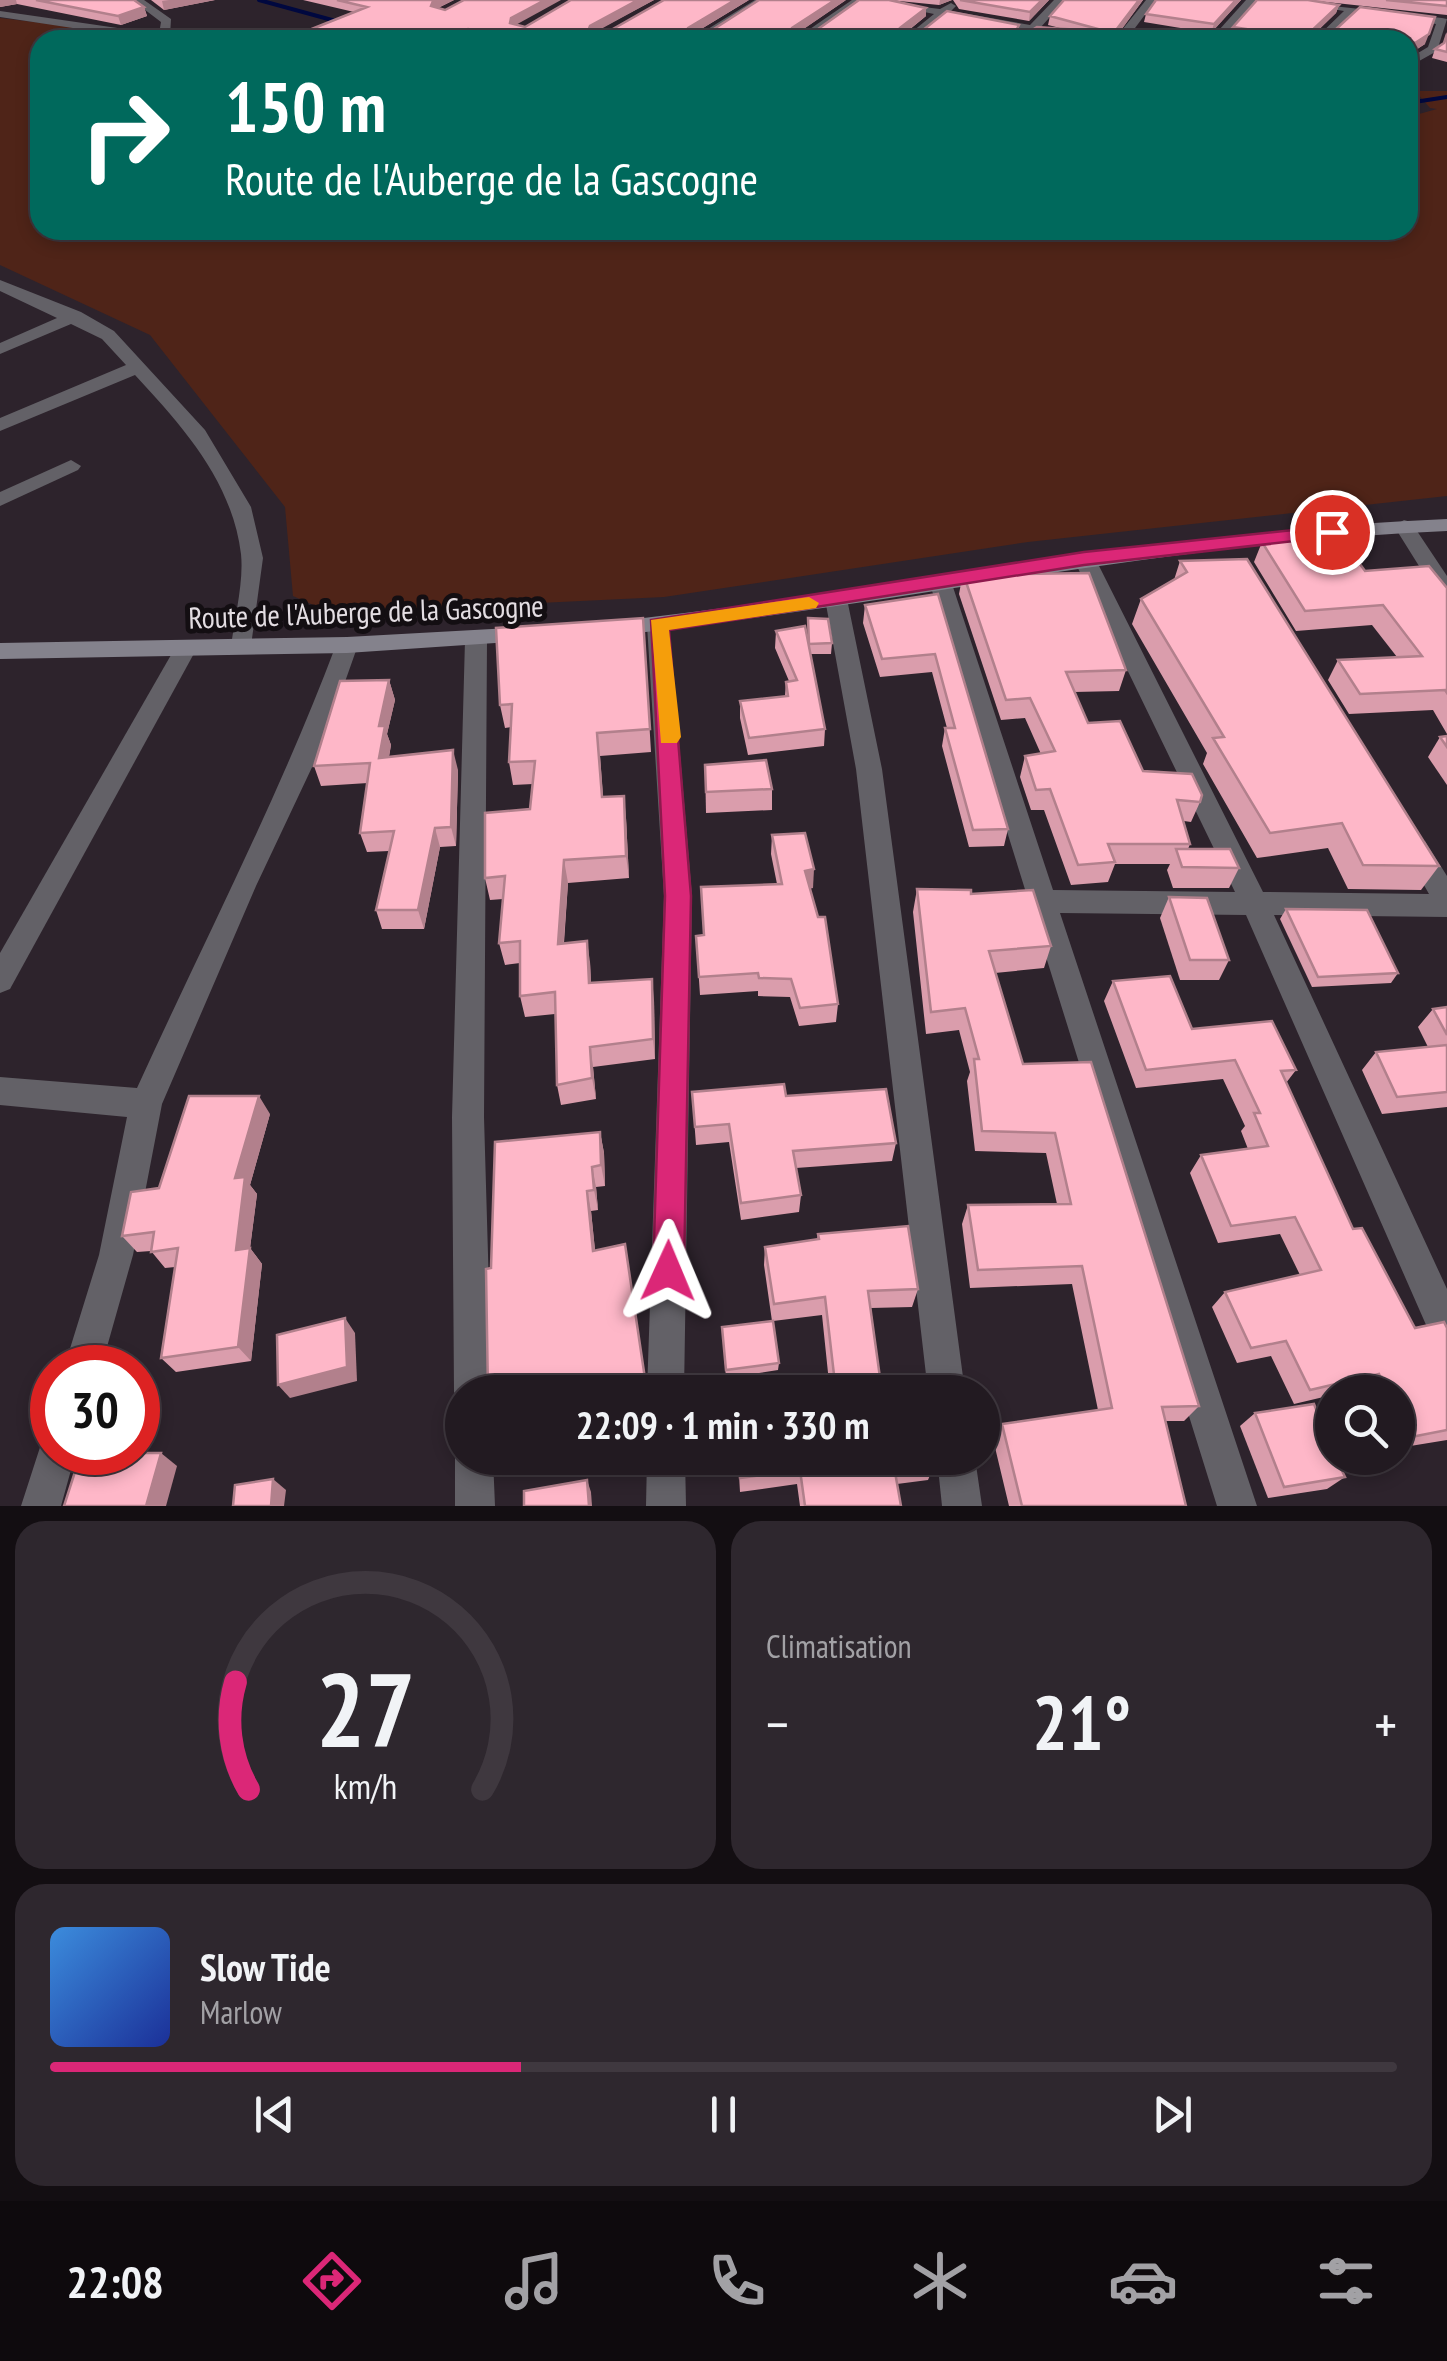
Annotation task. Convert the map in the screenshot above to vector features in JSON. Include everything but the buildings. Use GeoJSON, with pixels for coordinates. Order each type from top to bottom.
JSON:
{"type":"FeatureCollection","features":[{"type":"Feature","properties":{"kind":"street"},"geometry":{"type":"LineString","coordinates":[[137,0],[167,20],[169,30]]}},
{"type":"Feature","properties":{"kind":"street"},"geometry":{"type":"LineString","coordinates":[[712,30],[762,0]]}},
{"type":"Feature","properties":{"kind":"street"},"geometry":{"type":"LineString","coordinates":[[815,30],[860,0]]}},
{"type":"Feature","properties":{"kind":"street"},"geometry":{"type":"LineString","coordinates":[[871,0],[1039,30]]}},
{"type":"Feature","properties":{"kind":"street"},"geometry":{"type":"LineString","coordinates":[[920,30],[958,0]]}},
{"type":"Feature","properties":{"kind":"street"},"geometry":{"type":"LineString","coordinates":[[1033,29],[1060,0]]}},
{"type":"Feature","properties":{"kind":"street"},"geometry":{"type":"LineString","coordinates":[[1128,30],[1152,0]]}},
{"type":"Feature","properties":{"kind":"street"},"geometry":{"type":"LineString","coordinates":[[1225,30],[1252,0]]}},
{"type":"Feature","properties":{"kind":"street"},"geometry":{"type":"LineString","coordinates":[[1283,0],[1444,21],[1433,49],[1418,58]]}},
{"type":"Feature","properties":{"kind":"street"},"geometry":{"type":"LineString","coordinates":[[1331,30],[1352,10]]}},
{"type":"Feature","properties":{"kind":"street"},"geometry":{"type":"LineString","coordinates":[[0,14],[109,30]]}},
{"type":"Feature","properties":{"kind":"street"},"geometry":{"type":"LineString","coordinates":[[0,285],[108,335],[196,430],[241,507],[252,558],[242,648]]}},
{"type":"Feature","properties":{"kind":"street"},"geometry":{"type":"LineString","coordinates":[[0,349],[74,316]]}},
{"type":"Feature","properties":{"kind":"street"},"geometry":{"type":"LineString","coordinates":[[0,425],[140,366]]}},
{"type":"Feature","properties":{"kind":"street"},"geometry":{"type":"LineString","coordinates":[[0,500],[71,466]]}},
{"type":"Feature","properties":{"kind":"street"},"geometry":{"type":"LineString","coordinates":[[1404,526],[1447,593]]}},
{"type":"Feature","properties":{"kind":"street","name":"Route de l'Auberge de la Gascogne"},"geometry":{"type":"LineString","coordinates":[[586,631],[836,599],[1084,558],[1230,550],[1404,526],[1447,526]]}},
{"type":"Feature","properties":{"kind":"street"},"geometry":{"type":"LineString","coordinates":[[1084,558],[1156,695],[1253,901],[1447,1330]]}},
{"type":"Feature","properties":{"kind":"street"},"geometry":{"type":"LineString","coordinates":[[940,581],[1238,1506]]}},
{"type":"Feature","properties":{"kind":"street"},"geometry":{"type":"LineString","coordinates":[[836,599],[869,769],[945,1375]]}},
{"type":"Feature","properties":{"kind":"street"},"geometry":{"type":"LineString","coordinates":[[658,624],[678,896],[666,1375]]}},
{"type":"Feature","properties":{"kind":"street","name":"Route de l'Auberge de la Gascogne"},"geometry":{"type":"LineString","coordinates":[[0,652],[347,646],[549,634]]}},
{"type":"Feature","properties":{"kind":"street"},"geometry":{"type":"LineString","coordinates":[[474,1375],[468,1117],[476,640]]}},
{"type":"Feature","properties":{"kind":"street"},"geometry":{"type":"LineString","coordinates":[[89,1345],[116,1254],[146,1104],[311,744],[347,646]]}},
{"type":"Feature","properties":{"kind":"street"},"geometry":{"type":"LineString","coordinates":[[0,980],[186,648]]}},
{"type":"Feature","properties":{"kind":"street"},"geometry":{"type":"LineString","coordinates":[[1398,819],[1447,903]]}},
{"type":"Feature","properties":{"kind":"street"},"geometry":{"type":"LineString","coordinates":[[1046,901],[1447,903]]}},
{"type":"Feature","properties":{"kind":"street"},"geometry":{"type":"LineString","coordinates":[[0,1091],[146,1104]]}},
{"type":"Feature","properties":{"kind":"street"},"geometry":{"type":"LineString","coordinates":[[41,1506],[50,1475]]}},
{"type":"Feature","properties":{"kind":"street"},"geometry":{"type":"LineString","coordinates":[[474,1475],[474,1506]]}},
{"type":"Feature","properties":{"kind":"street"},"geometry":{"type":"LineString","coordinates":[[666,1475],[666,1506]]}},
{"type":"Feature","properties":{"kind":"street"},"geometry":{"type":"LineString","coordinates":[[958,1475],[962,1506]]}},
{"type":"Feature","properties":{"kind":"shaded area"},"geometry":{"type":"Polygon","coordinates":[[[0,18],[83,30],[30,30],[30,240],[1418,240],[1418,114],[1437,109],[1430,108],[1418,91],[1447,91],[1447,496],[1028,542],[664,597],[331,613],[293,596],[285,507],[150,335],[0,265],[0,18]]]}},
{"type":"Feature","properties":{"kind":"waterway"},"geometry":{"type":"LineString","coordinates":[[259,0],[343,23]]}},
{"type":"Feature","properties":{"kind":"waterway"},"geometry":{"type":"LineString","coordinates":[[1418,101],[1447,97]]}},
{"type":"Feature","properties":{"kind":"slow traffic"},"geometry":{"type":"LineString","coordinates":[[669,737],[658,624],[809,603]]}},
{"type":"Feature","properties":{"kind":"route"},"geometry":{"type":"LineString","coordinates":[[668,1271],[678,896],[669,730],[658,624],[1084,558],[1332,532]]}}]}
